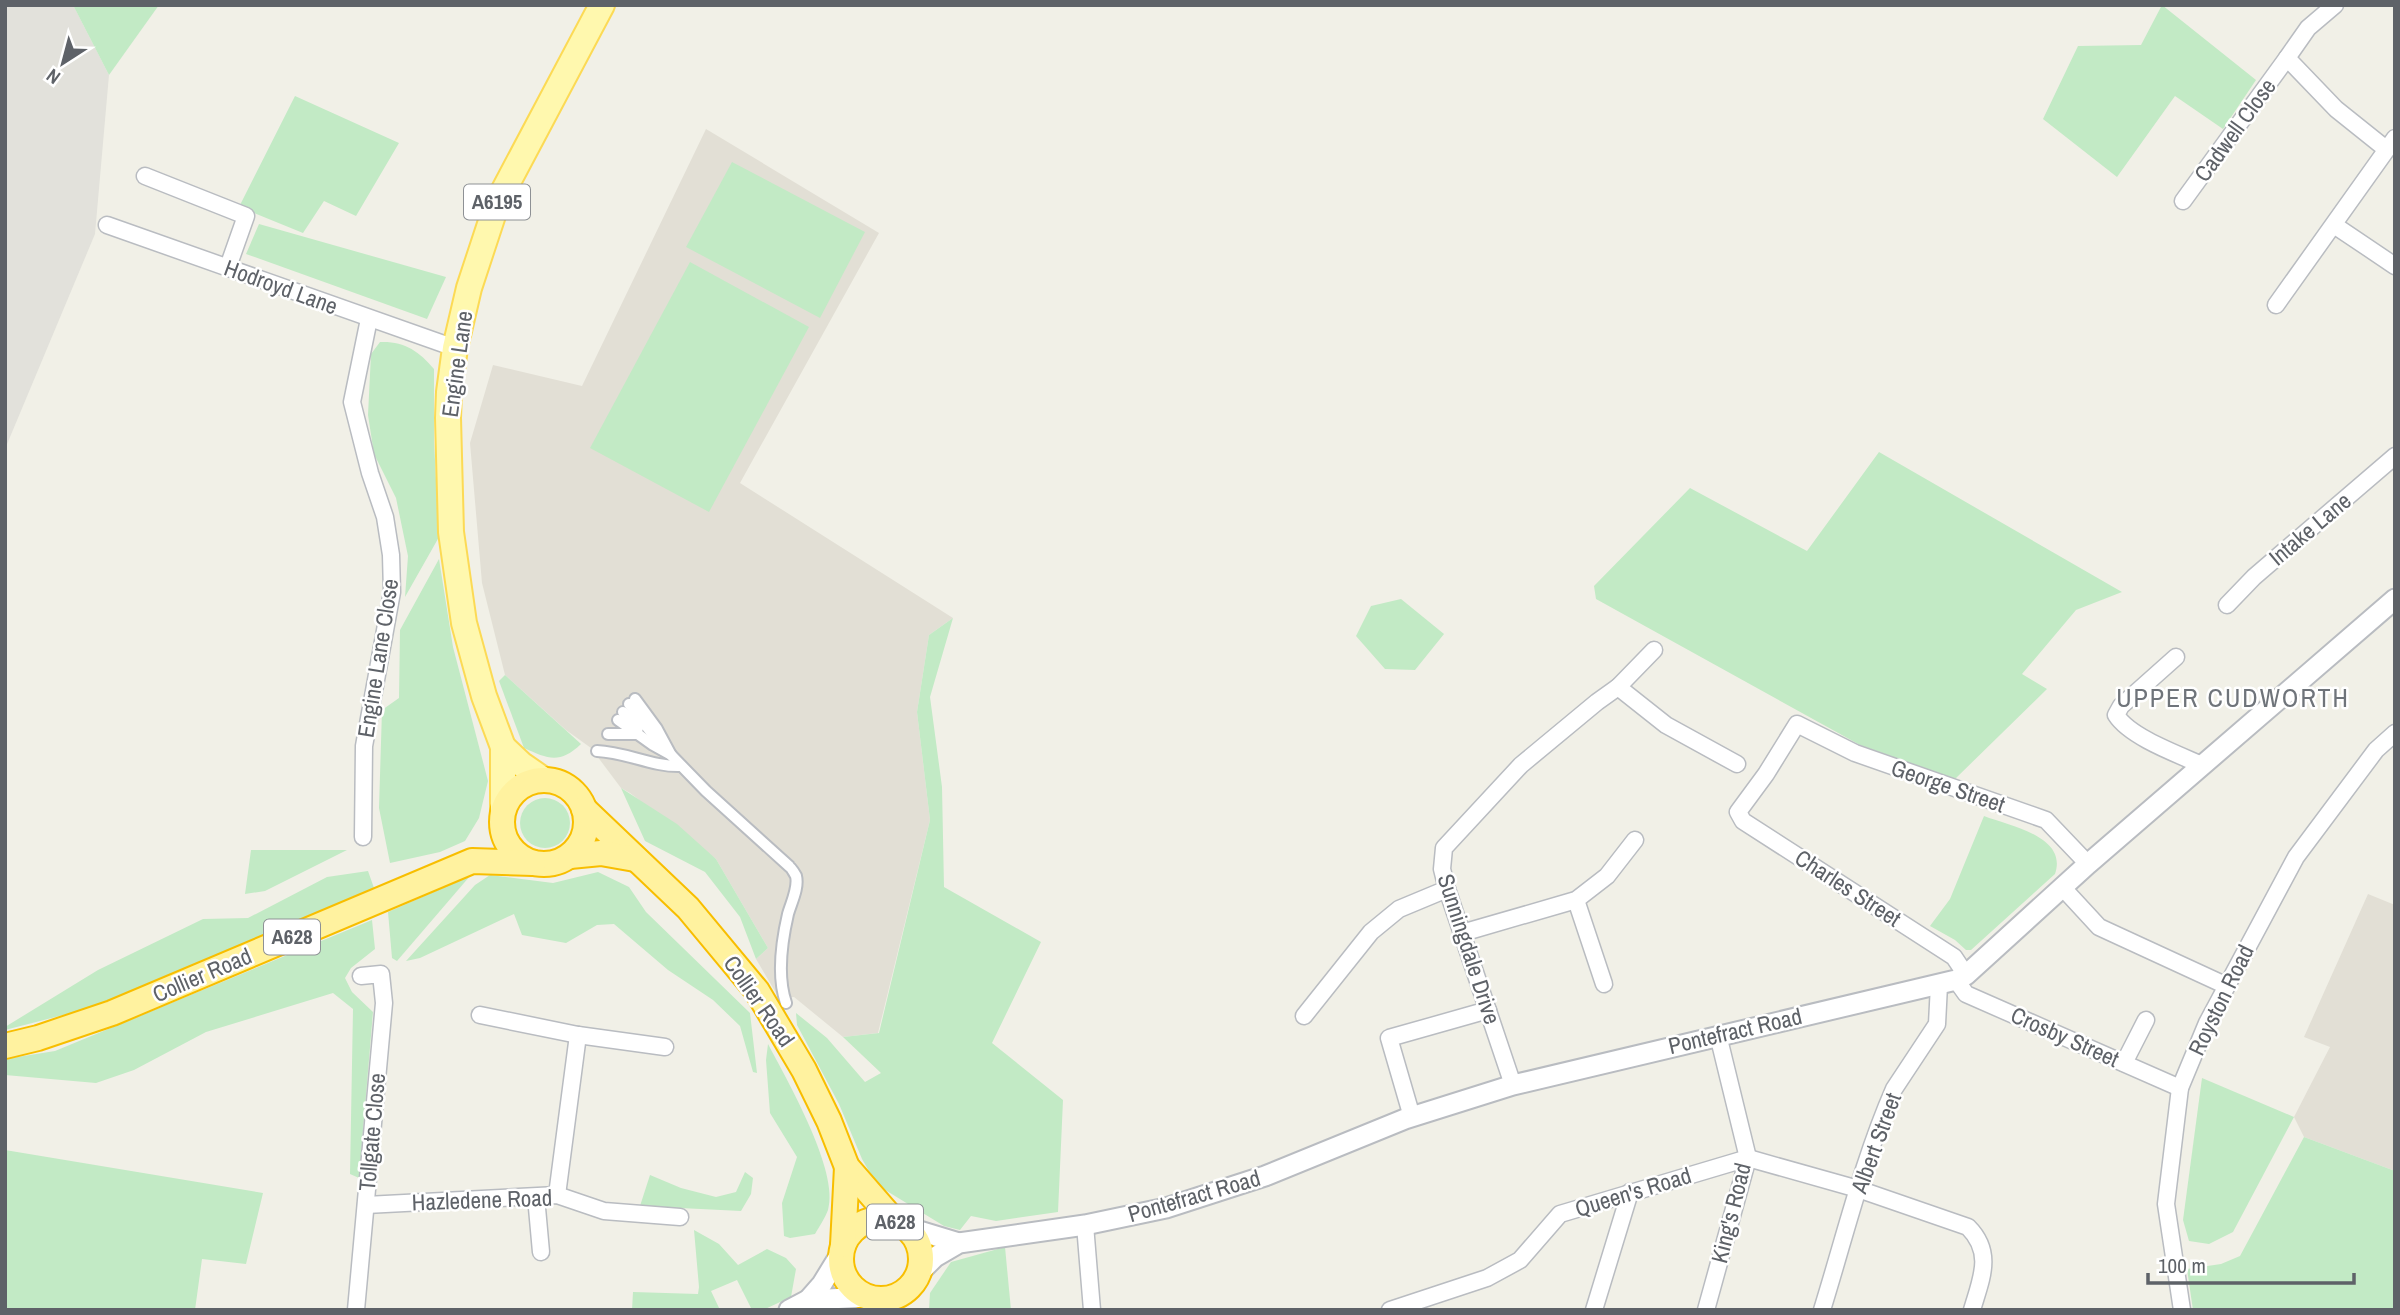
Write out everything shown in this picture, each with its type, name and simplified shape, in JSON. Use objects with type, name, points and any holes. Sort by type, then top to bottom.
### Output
[{"type":"highway","name":"A628","points":[[503,814],[514,792],[523,785],[544,780],[552,780],[568,787],[578,797],[584,809]]},
{"type":"highway","name":"Collier Road","points":[[584,809],[688,908],[757,991],[804,1070],[829,1121],[847,1167],[898,1224]]},
{"type":"highway","points":[[569,856],[579,847],[585,835],[587,822],[584,809]]},
{"type":"highway","name":"Collier Road","points":[[472,861],[497,829],[503,814]]},
{"type":"highway","points":[[503,814],[502,831],[513,851],[533,863]]},
{"type":"highway","name":"A628","points":[[533,863],[552,864],[569,856],[601,853],[635,859]]},
{"type":"highway","name":"Collier Road","points":[[5,1045],[38,1038],[113,1013],[472,861],[533,863]]},
{"type":"highway","name":"Collier Road","points":[[842,1249],[847,1167]]},
{"type":"highway","name":"A628","points":[[875,1302],[846,1280],[842,1267],[842,1249],[850,1234],[859,1226],[882,1219],[898,1224],[913,1235],[919,1246],[921,1260],[914,1310]]},
{"type":"highway","points":[[875,1302],[893,1298],[911,1286],[918,1275]]},
{"type":"main road","name":"Engine Lane","points":[[503,814],[503,747],[484,696],[464,623],[451,532],[448,418],[455,348],[469,288],[496,204],[602,5]]},
{"type":"main road","name":"Engine Lane","points":[[503,747],[544,780]]},
{"type":"street","name":"Cadwell Close","points":[[2183,201],[2308,28],[2336,5]]},
{"type":"street","points":[[2276,306],[2390,144],[2336,109],[2287,58]]},
{"type":"street","points":[[145,176],[246,216],[228,267]]},
{"type":"street","name":"Hodroyd Lane","points":[[107,225],[455,348]]},
{"type":"street","points":[[2334,225],[2395,266]]},
{"type":"street","name":"Engine Lane Close","points":[[363,837],[364,746],[392,592],[391,555],[385,517],[367,463],[352,402],[369,319]]},
{"type":"street","name":"Intake Lane","points":[[2227,605],[2255,577],[2395,456]]},
{"type":"street","name":"Pontefract Road","points":[[918,1275],[935,1256],[958,1242],[1085,1225],[1166,1208],[1265,1176],[1412,1117],[1513,1085],[1954,980],[2395,599]]},
{"type":"street","name":"Sunningdale Drive","points":[[1513,1085],[1447,889],[1442,869],[1444,848],[1521,765],[1618,687],[1654,650]]},
{"type":"street","points":[[2176,657],[2121,706],[2116,715],[2122,724],[2202,765]]},
{"type":"street","points":[[1618,687],[1666,725],[1737,764]]},
{"type":"street","points":[[626,709],[638,734],[671,755]]},
{"type":"street","points":[[626,709],[653,742],[671,755],[790,867],[796,876],[783,953],[786,1003]]},
{"type":"street","points":[[626,709],[657,729],[671,755]]},
{"type":"street","name":"George Street","points":[[1745,801],[1766,774],[1797,724],[1854,753],[2046,820],[2088,864]]},
{"type":"street","name":"Royston Road","points":[[2182,1310],[2166,1205],[2180,1087],[2207,1023],[2296,857],[2376,750],[2395,733]]},
{"type":"street","points":[[608,734],[638,734]]},
{"type":"street","points":[[597,751],[621,754],[666,766],[681,766]]},
{"type":"street","name":"Charles Street","points":[[1745,801],[1738,812],[1743,821],[1954,957],[1954,980]]},
{"type":"street","points":[[1462,933],[1576,900],[1606,876],[1635,841]]},
{"type":"street","points":[[2063,888],[2099,926],[2227,986]]},
{"type":"street","points":[[1304,1016],[1371,932],[1399,909],[1447,889]]},
{"type":"street","points":[[1576,900],[1604,984]]},
{"type":"street","name":"Tollgate Close","points":[[356,1310],[384,1003],[382,974],[361,976]]},
{"type":"street","name":"Crosby Street","points":[[1954,980],[1966,994],[2180,1087]]},
{"type":"street","name":"Albert Street","points":[[1822,1310],[1858,1189],[1889,1101],[1894,1089],[1937,1024],[1954,980]]},
{"type":"street","points":[[1412,1117],[1389,1038],[1488,1010]]},
{"type":"street","points":[[480,1016],[578,1035],[665,1047]]},
{"type":"street","points":[[2124,1063],[2146,1020]]},
{"type":"street","points":[[557,1195],[578,1035]]},
{"type":"street","name":"King's Road","points":[[1706,1310],[1748,1158],[1718,1035]]},
{"type":"street","points":[[1748,1158],[1858,1189],[1968,1227],[1979,1237],[1984,1249],[1980,1282],[1972,1310]]},
{"type":"street","name":"Queen's Road","points":[[1391,1310],[1487,1278],[1520,1260],[1560,1214],[1748,1158]]},
{"type":"street","points":[[1594,1310],[1630,1192]]},
{"type":"street","name":"Hazledene Road","points":[[366,1205],[557,1195],[604,1211],[680,1217]]},
{"type":"street","points":[[536,1197],[541,1252]]},
{"type":"street","name":"Pontefract Road","points":[[898,1224],[958,1242]]},
{"type":"street","points":[[1085,1225],[1092,1310]]},
{"type":"street","points":[[789,1310],[808,1300],[822,1284],[842,1249]]},
{"type":"street","points":[[808,1300],[875,1302]]},
{"type":"shaded area","points":[[5,5],[73,5],[109,75],[95,234],[5,449]]},
{"type":"shaded area","points":[[706,129],[879,233],[740,483],[953,618],[929,635],[917,712],[930,820],[878,1033],[843,1037],[794,997],[779,998],[756,959],[768,948],[716,859],[621,788],[591,748],[566,730],[505,675],[482,583],[470,443],[493,365],[582,386]]},
{"type":"shaded area","points":[[2368,894],[2395,905],[2395,1171],[2304,1137],[2294,1117],[2330,1047],[2304,1037]]},
{"type":"green space","points":[[73,5],[159,5],[109,75]]},
{"type":"green space","points":[[2162,5],[2256,80],[2223,129],[2175,96],[2117,177],[2043,119],[2078,46],[2141,45]]},
{"type":"green space","points":[[295,96],[399,143],[356,216],[324,201],[303,233],[239,207]]},
{"type":"green space","points":[[732,162],[865,232],[820,318],[686,247]]},
{"type":"green space","points":[[259,224],[446,277],[427,319],[246,254]]},
{"type":"green space","points":[[690,262],[809,327],[709,512],[590,448]]},
{"type":"green space","points":[[380,342],[396,343],[410,348],[434,369],[434,442],[439,537],[405,597],[408,556],[396,498],[374,454],[368,415],[371,354]]},
{"type":"green space","points":[[1879,452],[2122,592],[2076,610],[2022,674],[2047,689],[1955,779],[1860,745],[1596,599],[1594,586],[1690,488],[1807,551]]},
{"type":"green space","points":[[439,559],[453,647],[488,781],[479,818],[465,841],[440,852],[390,863],[379,808],[382,710],[399,698],[400,630]]},
{"type":"green space","points":[[1401,599],[1444,634],[1415,670],[1385,669],[1356,636],[1371,606]]},
{"type":"green space","points":[[953,618],[930,697],[942,787],[944,887],[1041,942],[992,1043],[1063,1100],[1058,1212],[996,1221],[971,1216],[960,1230],[944,1226],[877,1185],[862,1159],[839,1104],[797,1025],[796,1013],[827,1038],[865,1082],[881,1073],[843,1037],[879,1033],[930,820],[917,712],[929,635]]},
{"type":"green space","points":[[505,675],[581,744],[567,755],[554,758],[524,748],[499,681]]},
{"type":"green space","points":[[621,788],[677,824],[716,859],[768,948],[756,959],[740,917],[705,872],[645,841]]},
{"type":"green space","points":[[545,798],[563,805],[570,823],[563,841],[545,848],[527,841],[520,823],[527,805]]},
{"type":"green space","points":[[1984,816],[2034,834],[2053,850],[2057,861],[2055,874],[1971,950],[1966,950],[1955,940],[1930,926],[1950,899]]},
{"type":"green space","points":[[251,850],[347,850],[265,891],[245,894]]},
{"type":"green space","points":[[368,871],[374,888],[110,1003],[5,1030],[5,1027],[98,970],[203,919],[248,918],[327,877]]},
{"type":"green space","points":[[598,872],[629,887],[646,912],[750,1013],[757,1073],[753,1072],[740,1026],[713,1000],[668,970],[614,924],[597,925],[566,943],[522,935],[514,914],[420,958],[406,961],[475,885],[490,875],[553,883]]},
{"type":"green space","points":[[470,876],[397,961],[392,958],[388,912]]},
{"type":"green space","points":[[372,920],[375,949],[351,968],[345,978],[352,992],[373,1012],[359,1178],[350,1174],[353,1009],[333,993],[206,1032],[134,1070],[96,1083],[5,1075],[5,1059],[55,1051]]},
{"type":"green space","points":[[768,1044],[810,1126],[826,1173],[830,1193],[828,1210],[815,1234],[790,1238],[784,1236],[782,1203],[797,1157],[770,1113],[766,1060]]},
{"type":"green space","points":[[2202,1078],[2294,1117],[2233,1232],[2209,1244],[2189,1241],[2183,1220]]},
{"type":"green space","points":[[2304,1137],[2395,1171],[2395,1310],[2193,1310],[2187,1269],[2221,1264],[2240,1256]]},
{"type":"green space","points":[[5,1150],[263,1193],[246,1264],[202,1259],[195,1310],[5,1310]]},
{"type":"green space","points":[[745,1172],[753,1178],[751,1194],[741,1211],[640,1206],[650,1175],[681,1188],[716,1197],[736,1192]]},
{"type":"green space","points":[[694,1230],[719,1244],[738,1265],[767,1249],[786,1258],[796,1269],[791,1297],[763,1310],[752,1310],[737,1280],[711,1291],[720,1310],[632,1310],[633,1292],[698,1294]]},
{"type":"green space","points":[[1005,1247],[1011,1310],[929,1310],[930,1293],[951,1262]]},
{"type":"district","name":"UPPER CUDWORTH","points":[[2233,698]]}]
